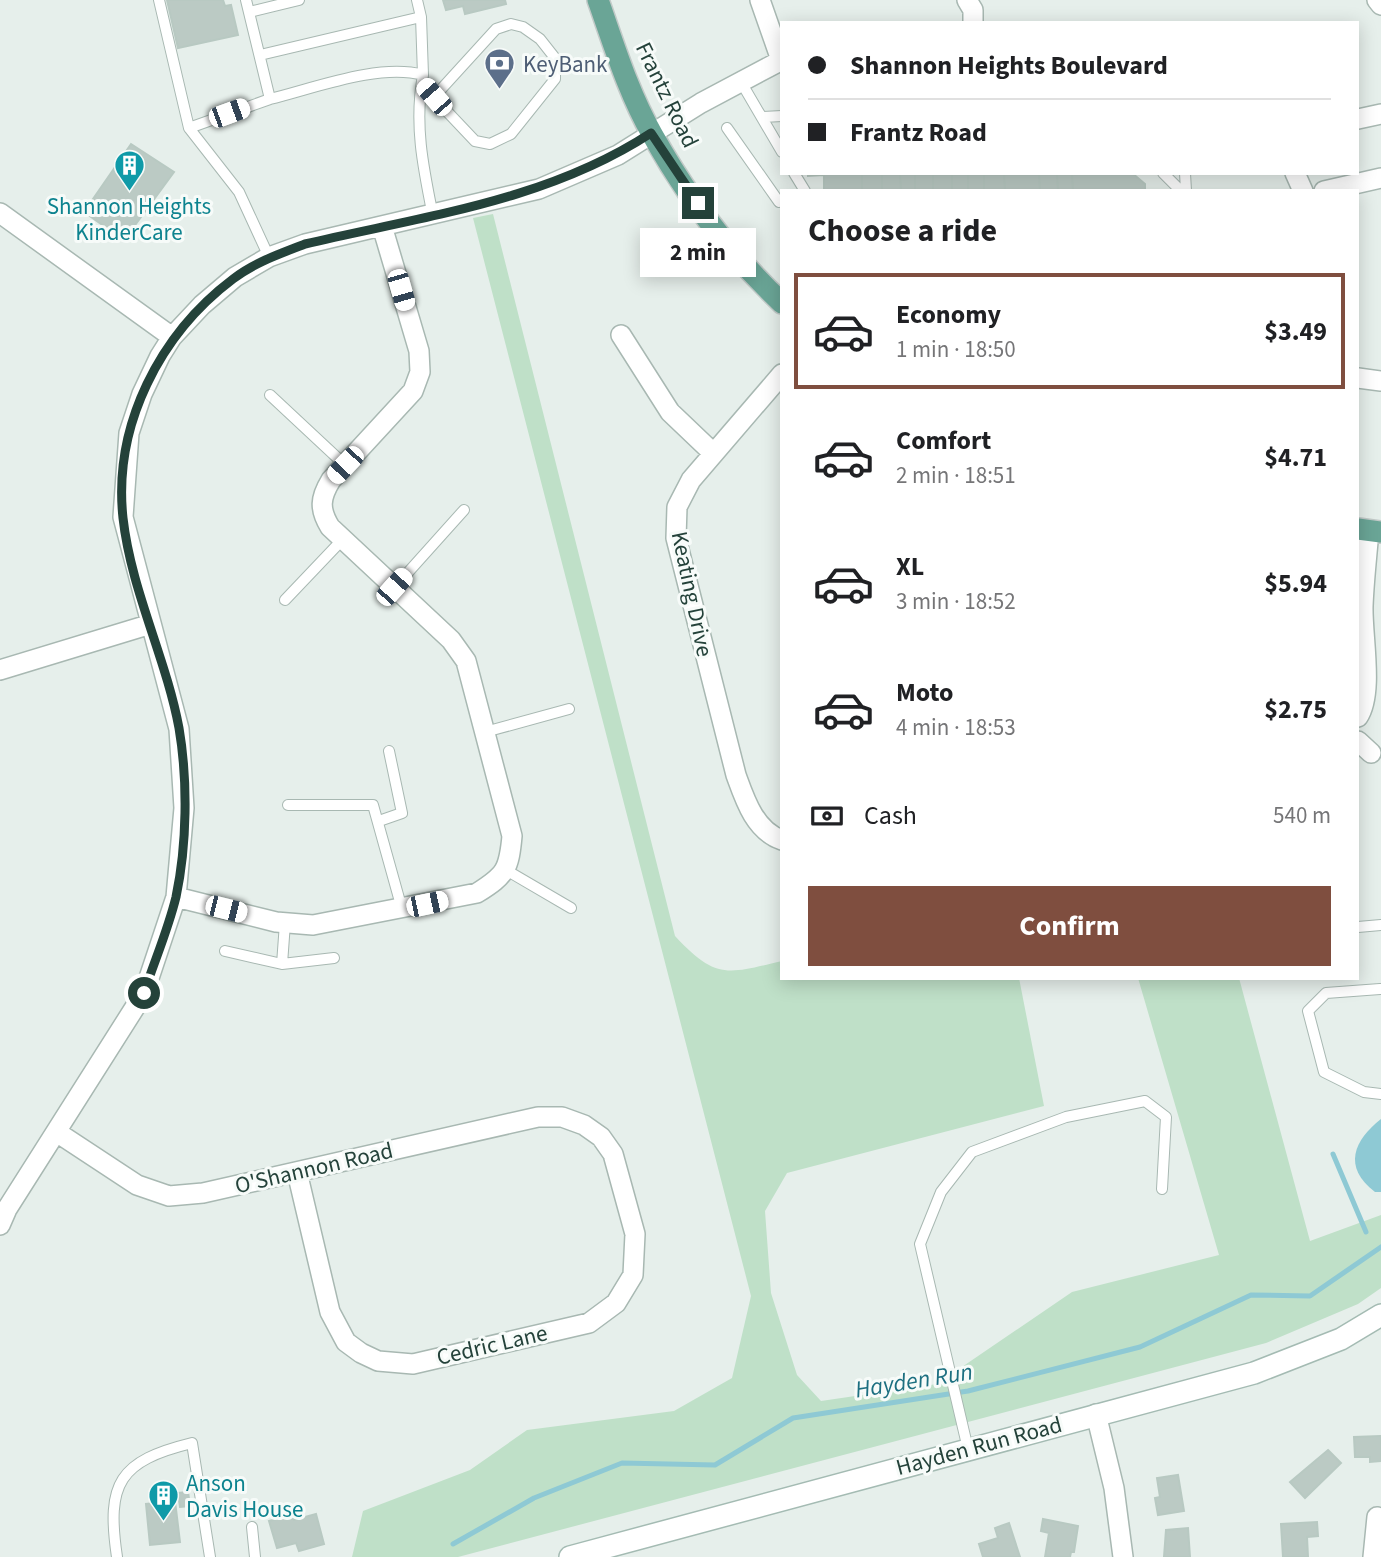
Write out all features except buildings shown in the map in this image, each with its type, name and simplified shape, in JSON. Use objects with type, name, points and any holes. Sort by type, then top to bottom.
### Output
[{"type":"main road","name":"Frantz Road","points":[[598,0],[623,70],[651,133],[730,248],[780,301]]},
{"type":"main road","name":"Hayden Run Road","points":[[570,1557],[1295,1359],[1341,1339],[1381,1315]]},
{"type":"street","points":[[760,0],[780,55]]},
{"type":"street","points":[[967,0],[973,10],[973,21]]},
{"type":"street","points":[[1377,0],[1381,5]]},
{"type":"street","points":[[0,1225],[7,1209],[58,1133],[144,993],[176,897],[184,808],[179,729],[123,517],[124,473],[129,433],[142,394],[173,337],[202,305],[234,278],[269,257],[305,244],[539,189],[618,155],[651,133],[780,61]]},
{"type":"street","points":[[1359,119],[1381,114]]},
{"type":"street","points":[[1333,189],[1381,178]]},
{"type":"street","points":[[0,213],[173,337]]},
{"type":"street","points":[[176,897],[285,923],[313,925],[477,893],[497,881],[506,870],[512,836],[466,661],[451,640],[330,527],[321,512],[322,495],[345,465],[413,391],[420,372],[419,351],[382,226]]},
{"type":"street","points":[[621,335],[670,412],[713,453]]},
{"type":"street","name":"Keating Drive","points":[[777,839],[748,809],[736,775],[676,538],[677,507],[691,480],[780,376]]},
{"type":"street","points":[[1359,378],[1381,381]]},
{"type":"street","points":[[1359,716],[1363,710],[1366,685],[1363,605],[1369,530]]},
{"type":"street","points":[[0,670],[151,624]]},
{"type":"street","name":"O'Shannon Road","points":[[58,1133],[136,1185],[169,1196],[203,1193],[538,1117],[562,1117],[584,1125]]},
{"type":"street","name":"Cedric Lane","points":[[297,1172],[330,1312],[337,1329],[346,1342],[378,1361],[413,1364],[589,1323],[604,1314],[621,1296],[633,1275],[635,1234],[612,1154],[601,1137],[584,1125]]},
{"type":"street","points":[[1096,1414],[1114,1488],[1123,1557]]},
{"type":"street","points":[[1373,1557],[1377,1517]]},
{"type":"lane","points":[[159,0],[189,128],[239,192],[269,257]]},
{"type":"lane","points":[[246,0],[270,99]]},
{"type":"lane","points":[[249,12],[299,0]]},
{"type":"lane","points":[[417,0],[421,17],[422,79],[418,106],[419,148],[433,216]]},
{"type":"lane","points":[[260,55],[421,17]]},
{"type":"lane","points":[[189,128],[270,99],[403,69],[422,79],[434,97],[475,141],[490,144],[511,134],[555,79],[555,58],[540,38],[523,26],[511,24],[496,29],[434,97]]},
{"type":"lane","points":[[741,82],[780,148]]},
{"type":"lane","points":[[763,117],[780,116]]},
{"type":"lane","points":[[727,128],[780,201]]},
{"type":"lane","points":[[1165,175],[1182,189]]},
{"type":"lane","points":[[270,395],[345,465]]},
{"type":"lane","points":[[394,587],[464,510]]},
{"type":"lane","points":[[285,600],[342,539]]},
{"type":"lane","points":[[485,732],[569,709]]},
{"type":"lane","points":[[379,821],[402,813],[389,751]]},
{"type":"lane","points":[[288,805],[373,805],[402,909]]},
{"type":"lane","points":[[506,870],[571,908]]},
{"type":"lane","points":[[282,964],[285,923]]},
{"type":"lane","points":[[1359,927],[1381,925]]},
{"type":"lane","points":[[225,951],[282,964],[334,958]]},
{"type":"lane","points":[[1380,989],[1326,993],[1308,1012],[1324,1072],[1364,1092],[1381,1094]]},
{"type":"lane","points":[[968,1449],[920,1244],[941,1192],[972,1152],[1066,1117],[1145,1101],[1166,1116],[1162,1189]]},
{"type":"lane","points":[[117,1557],[112,1522],[117,1486],[135,1466],[163,1450],[192,1443],[210,1557]]},
{"type":"lane","points":[[252,1527],[255,1557]]},
{"type":"green space","points":[[493,214],[675,936],[701,960],[723,970],[748,969],[780,961],[780,980],[1019,980],[1044,1106],[787,1173],[765,1211],[771,1293],[797,1375],[821,1401],[937,1384],[1072,1292],[1219,1255],[1139,980],[1240,980],[1310,1241],[1381,1215],[1381,1288],[1358,1304],[1266,1343],[458,1557],[352,1557],[363,1511],[470,1470],[527,1430],[674,1411],[732,1378],[751,1296],[473,218]]},
{"type":"water","points":[[1381,1119],[1381,1192],[1375,1192],[1358,1173],[1355,1154],[1364,1136]]},
{"type":"waterway","points":[[1333,1154],[1366,1232]]},
{"type":"waterway","name":"Hayden Run","points":[[453,1544],[534,1498],[622,1463],[715,1465],[793,1418],[968,1391],[1140,1347],[1251,1295],[1310,1296],[1381,1247]]},
{"type":"place","name":"KeyBank","points":[[500,91]]},
{"type":"place","name":"Shannon Heights KinderCare","points":[[129,192]]},
{"type":"place","name":"Anson Davis House","points":[[163,1523]]},
{"type":"route","points":[[144,993],[176,897],[184,808],[179,729],[129,547],[123,517],[124,473],[129,433],[142,394],[160,356],[173,337],[202,305],[234,278],[269,257],[305,244],[502,200],[539,189],[618,155],[651,133],[698,203]]}]
